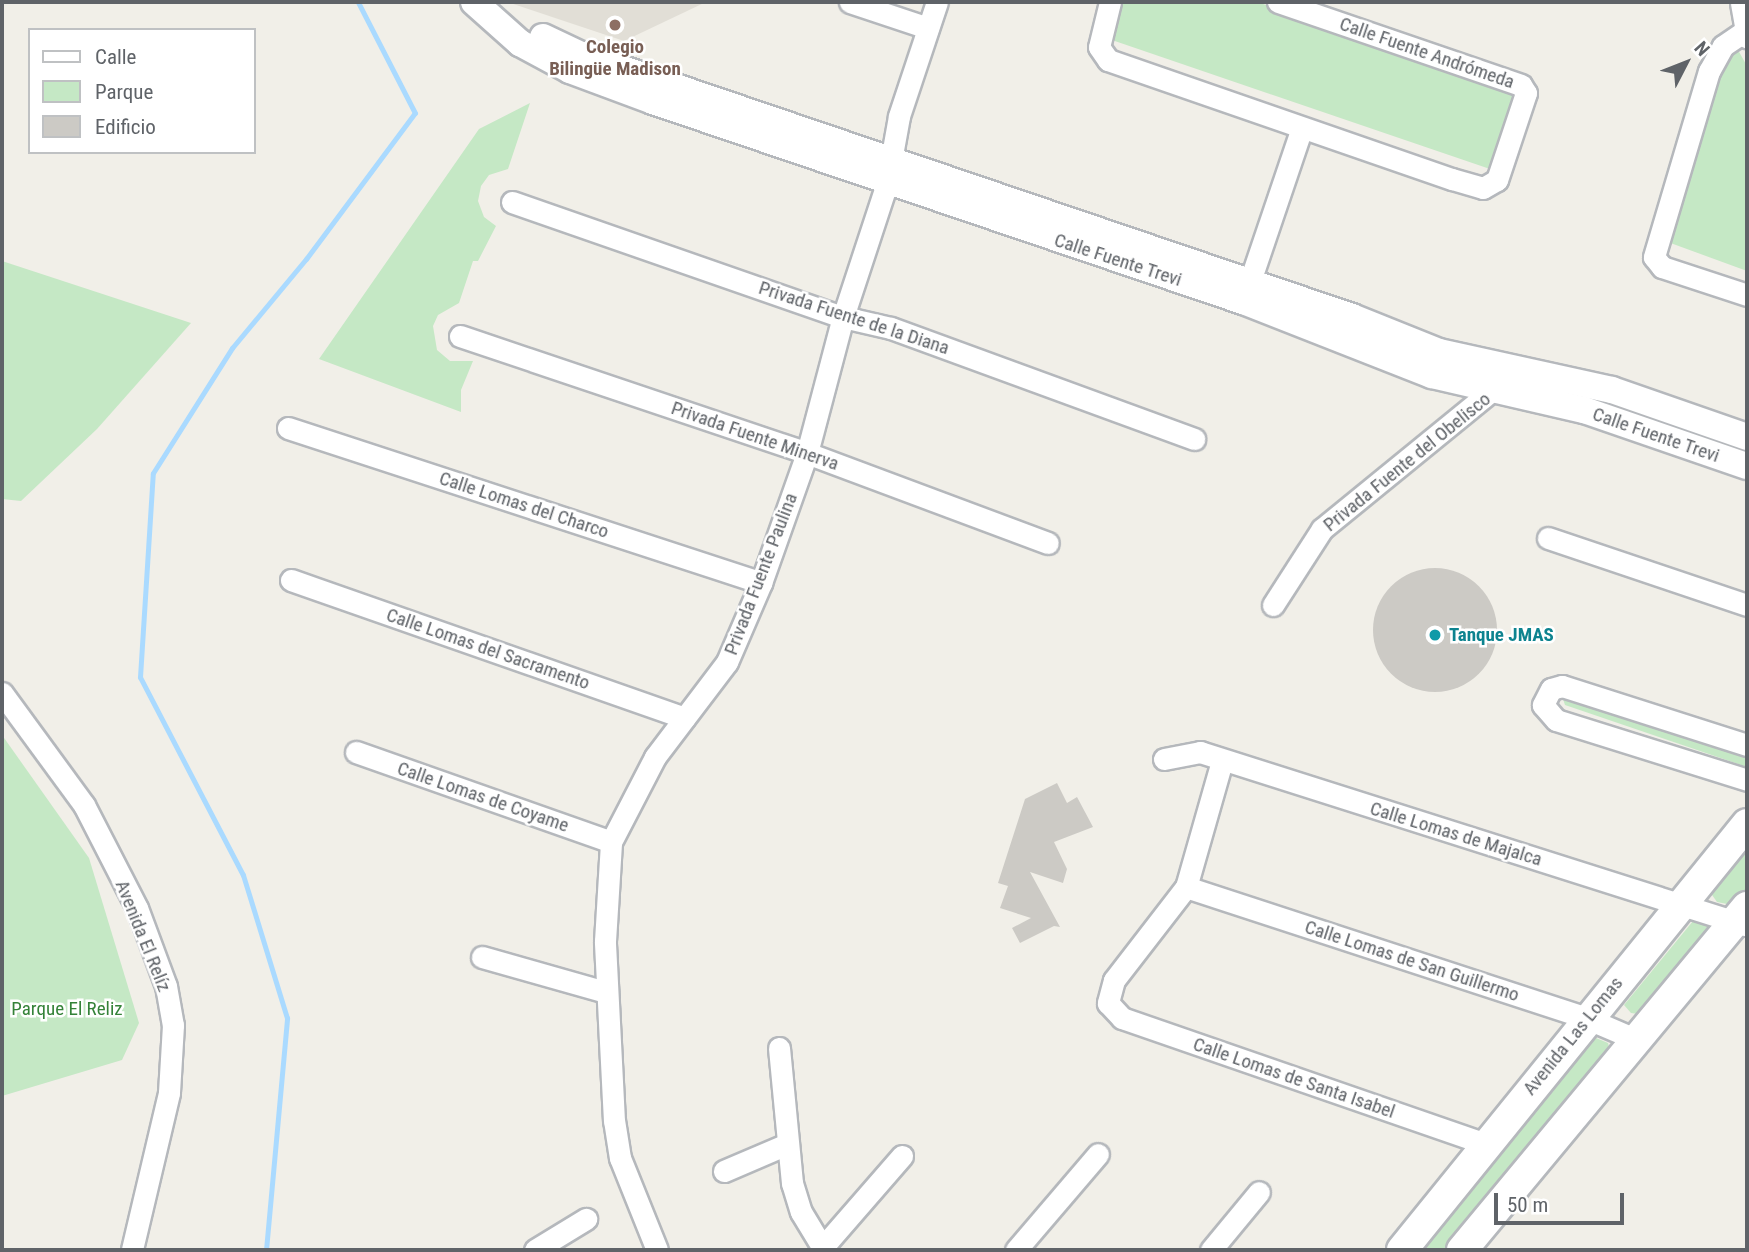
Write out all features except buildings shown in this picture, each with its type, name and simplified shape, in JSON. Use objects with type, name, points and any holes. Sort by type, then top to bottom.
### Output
[{"type":"main road","name":"Avenida Las Lomas","points":[[1402,1250],[1586,1018],[1747,824]]},
{"type":"main road","points":[[1462,1250],[1635,1039],[1743,918]]},
{"type":"street","name":"Calle Fuente Trevi","points":[[474,2],[501,25],[527,29],[581,55],[890,171],[1247,292],[1439,352],[1515,371],[1612,390],[1747,436]]},
{"type":"street","points":[[850,2],[928,28]]},
{"type":"street","name":"Privada Fuente Paulina","points":[[657,1250],[620,1158],[606,992],[611,842],[638,786],[727,662],[761,583],[807,453],[843,317],[890,171],[899,116],[936,2]]},
{"type":"street","name":"Calle Fuente Andrómeda","points":[[1110,2],[1099,47],[1102,56],[1301,128],[1487,188],[1500,172],[1526,93],[1518,83],[1278,2]]},
{"type":"street","points":[[1741,3],[1746,34],[1726,43],[1709,71],[1654,257],[1662,267],[1747,295]]},
{"type":"street","points":[[1247,292],[1301,128]]},
{"type":"street","name":"Privada Fuente de la Diana","points":[[512,202],[843,317],[891,328],[1194,439]]},
{"type":"street","name":"Calle Fuente Trevi","points":[[1247,292],[1432,375],[1584,410],[1747,467]]},
{"type":"street","name":"Privada Fuente Minerva","points":[[460,336],[807,453],[1048,543]]},
{"type":"street","name":"Privada Fuente del Obelisco","points":[[1273,605],[1310,543],[1328,522],[1496,390],[1515,371]]},
{"type":"street","name":"Calle Lomas del Charco","points":[[288,428],[761,583]]},
{"type":"street","points":[[1548,538],[1747,606]]},
{"type":"street","name":"Calle Lomas del Sacramento","points":[[290,580],[685,718]]},
{"type":"street","points":[[1747,745],[1562,686],[1551,689],[1543,705],[1556,720],[1747,780]]},
{"type":"street","name":"Avenida El Relíz","points":[[2,694],[84,805],[136,908],[166,986],[173,1025],[169,1093],[132,1250]]},
{"type":"street","name":"Calle Lomas de Coyame","points":[[356,752],[611,842]]},
{"type":"street","name":"Calle Lomas de Majalca","points":[[1164,759],[1200,752],[1681,904],[1743,918]]},
{"type":"street","points":[[1186,887],[1222,761]]},
{"type":"street","name":"Calle Lomas de Santa Isabel","points":[[1186,887],[1114,980],[1108,1003],[1122,1018],[1486,1144]]},
{"type":"street","name":"Calle Lomas de San Guillermo","points":[[1186,887],[1586,1018],[1635,1039]]},
{"type":"street","points":[[482,957],[606,992]]},
{"type":"street","points":[[779,1048],[787,1144],[801,1212],[823,1249],[902,1156]]},
{"type":"street","points":[[724,1171],[787,1144]]},
{"type":"street","points":[[1016,1250],[1098,1154]]},
{"type":"street","points":[[1211,1250],[1259,1192]]},
{"type":"street","points":[[535,1250],[586,1219]]},
{"type":"shaded area","name":"Colegio Bilingüe Madison","points":[[507,2],[706,2],[624,41]]},
{"type":"green space","points":[[1116,2],[1257,2],[1491,80],[1515,92],[1515,101],[1490,169],[1106,38]]},
{"type":"green space","points":[[1738,50],[1747,66],[1747,271],[1665,241],[1662,226],[1726,55]]},
{"type":"green space","points":[[530,103],[508,169],[489,175],[481,186],[478,201],[484,217],[496,226],[478,261],[473,261],[459,303],[438,315],[433,326],[437,350],[450,361],[473,361],[461,390],[461,412],[319,359],[479,129]]},
{"type":"green space","points":[[2,261],[191,323],[97,429],[21,501],[2,499]]},
{"type":"green space","points":[[1562,696],[1747,753],[1747,767],[1565,705]]},
{"type":"green space","name":"Parque El Reliz","points":[[2,735],[89,858],[139,1023],[122,1060],[2,1096]]},
{"type":"green space","points":[[1747,848],[1747,891],[1732,905],[1717,902],[1710,892]]},
{"type":"green space","points":[[1700,920],[1712,930],[1645,1015],[1631,1013],[1624,1005],[1693,921]]},
{"type":"green space","points":[[1596,1038],[1608,1043],[1610,1051],[1452,1250],[1418,1250],[1587,1041]]},
{"type":"waterway","points":[[266,1250],[287,1018],[243,875],[140,677],[153,473],[232,348],[306,259],[415,113],[358,2]]},
{"type":"place","name":"Colegio Bilingüe Madison","points":[[615,25]]},
{"type":"place","name":"Tanque JMAS","points":[[1435,635]]}]
